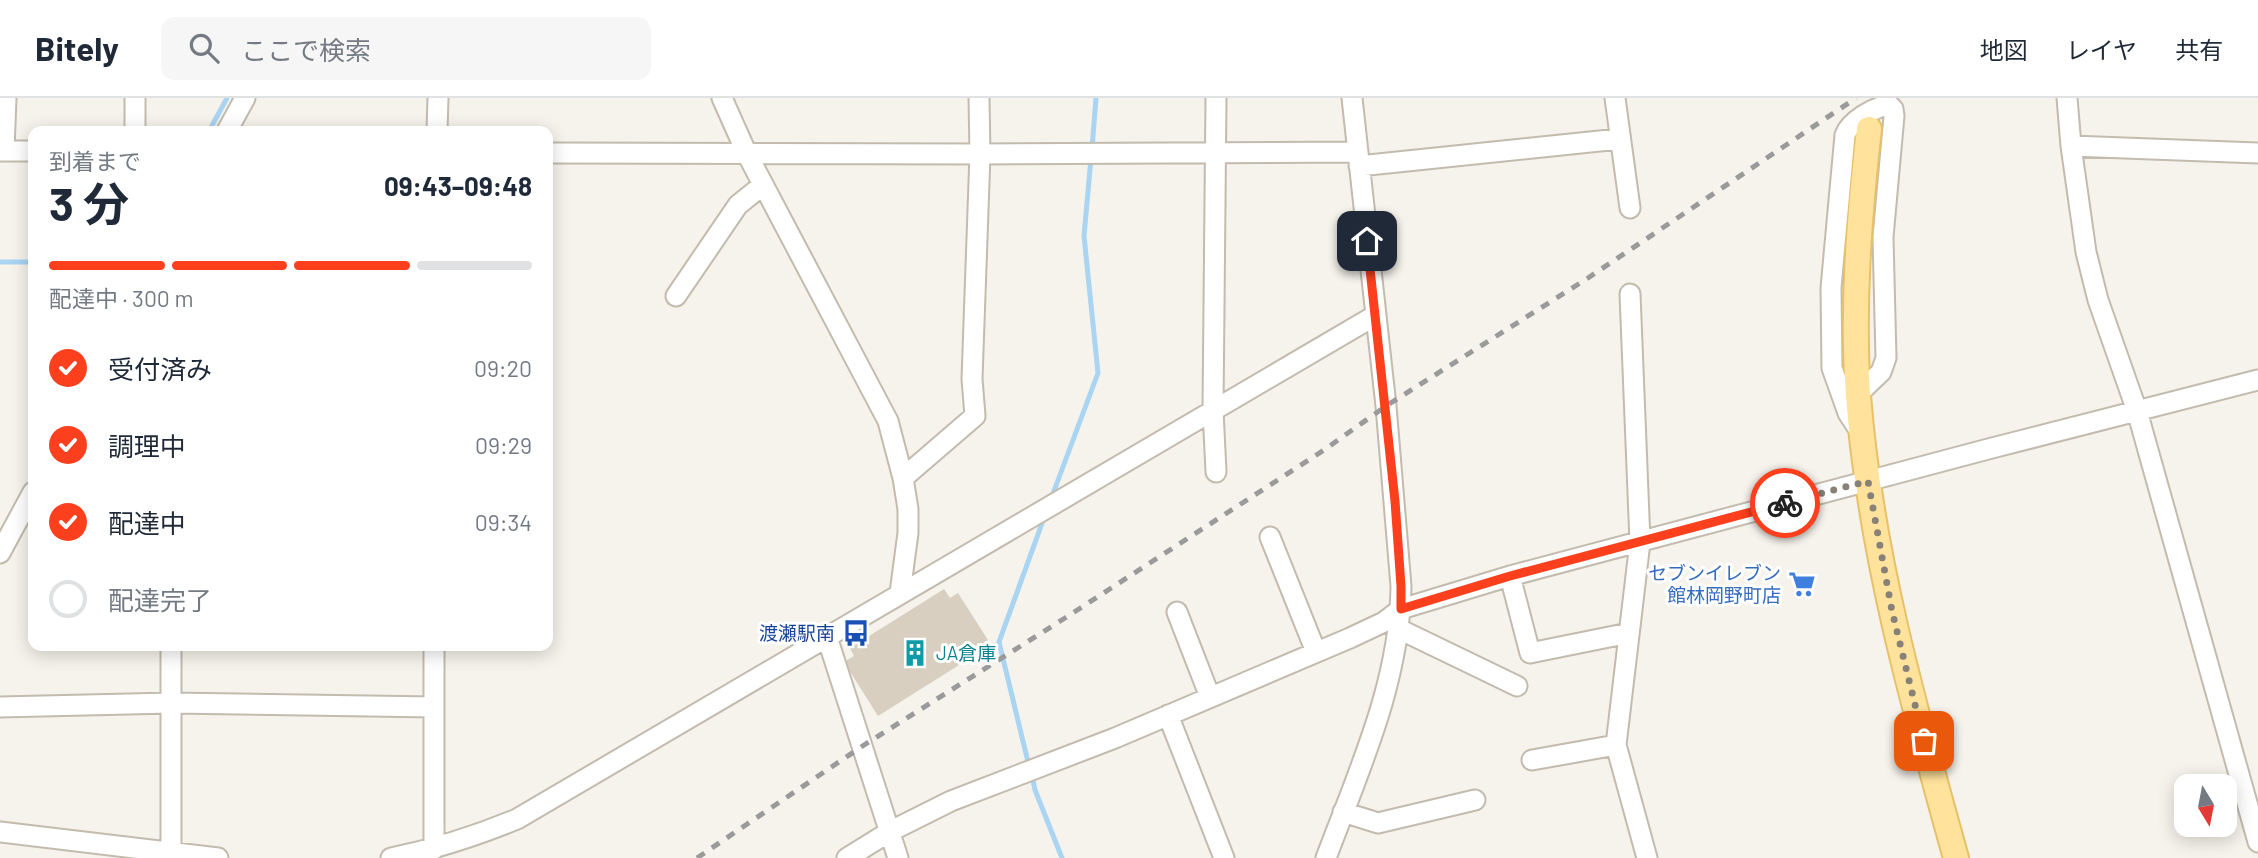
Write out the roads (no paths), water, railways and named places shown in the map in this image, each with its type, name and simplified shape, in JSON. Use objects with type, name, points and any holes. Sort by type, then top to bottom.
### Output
[{"type":"main road","points":[[1869,130],[1862,198],[1856,319],[1862,434],[1892,611],[1910,690],[1956,858]]},
{"type":"street","points":[[6,98],[2,151],[28,151]]},
{"type":"street","points":[[135,98],[135,126]]},
{"type":"street","points":[[230,126],[245,98]]},
{"type":"street","points":[[437,126],[438,98]]},
{"type":"street","points":[[722,98],[747,154],[888,421],[908,509],[908,533],[900,593]]},
{"type":"street","points":[[903,478],[975,416],[972,379],[980,154],[979,98]]},
{"type":"street","points":[[1216,98],[1213,411],[1216,472]]},
{"type":"street","points":[[1326,858],[1379,717],[1394,663],[1400,619],[1401,586],[1395,501],[1352,98]]},
{"type":"street","points":[[1615,98],[1630,208]]},
{"type":"street","points":[[2067,98],[2086,252],[2098,300],[2137,411],[2258,842]]},
{"type":"street","points":[[1858,394],[1881,372],[1886,358],[1883,237],[1894,116],[1889,104],[1881,106],[1848,127],[1845,135],[1831,288],[1832,368],[1848,413],[1862,434]]},
{"type":"street","points":[[553,153],[1216,153],[1358,159],[1619,139]]},
{"type":"street","points":[[2071,146],[2258,153]]},
{"type":"street","points":[[676,296],[737,205],[763,185]]},
{"type":"street","points":[[1630,294],[1640,542],[1616,745],[1647,858]]},
{"type":"street","points":[[391,858],[473,837],[517,819],[1376,316]]},
{"type":"street","points":[[847,858],[889,832],[951,801],[1115,738],[1384,622],[1400,619],[1510,576],[2258,380]]},
{"type":"street","points":[[0,553],[28,501]]},
{"type":"street","points":[[1270,537],[1315,652]]},
{"type":"street","points":[[1510,576],[1530,653],[1629,633]]},
{"type":"street","points":[[1177,612],[1210,697]]},
{"type":"street","points":[[1400,619],[1517,686]]},
{"type":"street","points":[[827,637],[898,858]]},
{"type":"street","points":[[171,651],[172,851]]},
{"type":"street","points":[[434,651],[434,849]]},
{"type":"street","points":[[0,708],[171,703],[434,707]]},
{"type":"street","points":[[1168,715],[1224,858]]},
{"type":"street","points":[[1532,760],[1616,745]]},
{"type":"street","points":[[1343,811],[1378,824],[1475,800]]},
{"type":"street","points":[[0,832],[218,858]]},
{"type":"waterway","points":[[212,126],[227,98]]},
{"type":"waterway","points":[[1092,148],[1096,98]]},
{"type":"waterway","points":[[1051,499],[1098,373],[1084,236],[1091,158]]},
{"type":"waterway","points":[[0,262],[28,262]]},
{"type":"waterway","points":[[1029,766],[999,642],[1045,515]]},
{"type":"waterway","points":[[1032,776],[1062,858]]},
{"type":"railway","points":[[697,858],[861,747],[1065,618],[1324,450],[1386,406],[1588,278],[1856,98]]},
{"type":"place","name":"セブンイレブン 館林岡野町店","points":[[1802,584]]},
{"type":"place","name":"渡瀬駅南","points":[[856,633]]},
{"type":"place","name":"JA倉庫","points":[[915,653]]}]
